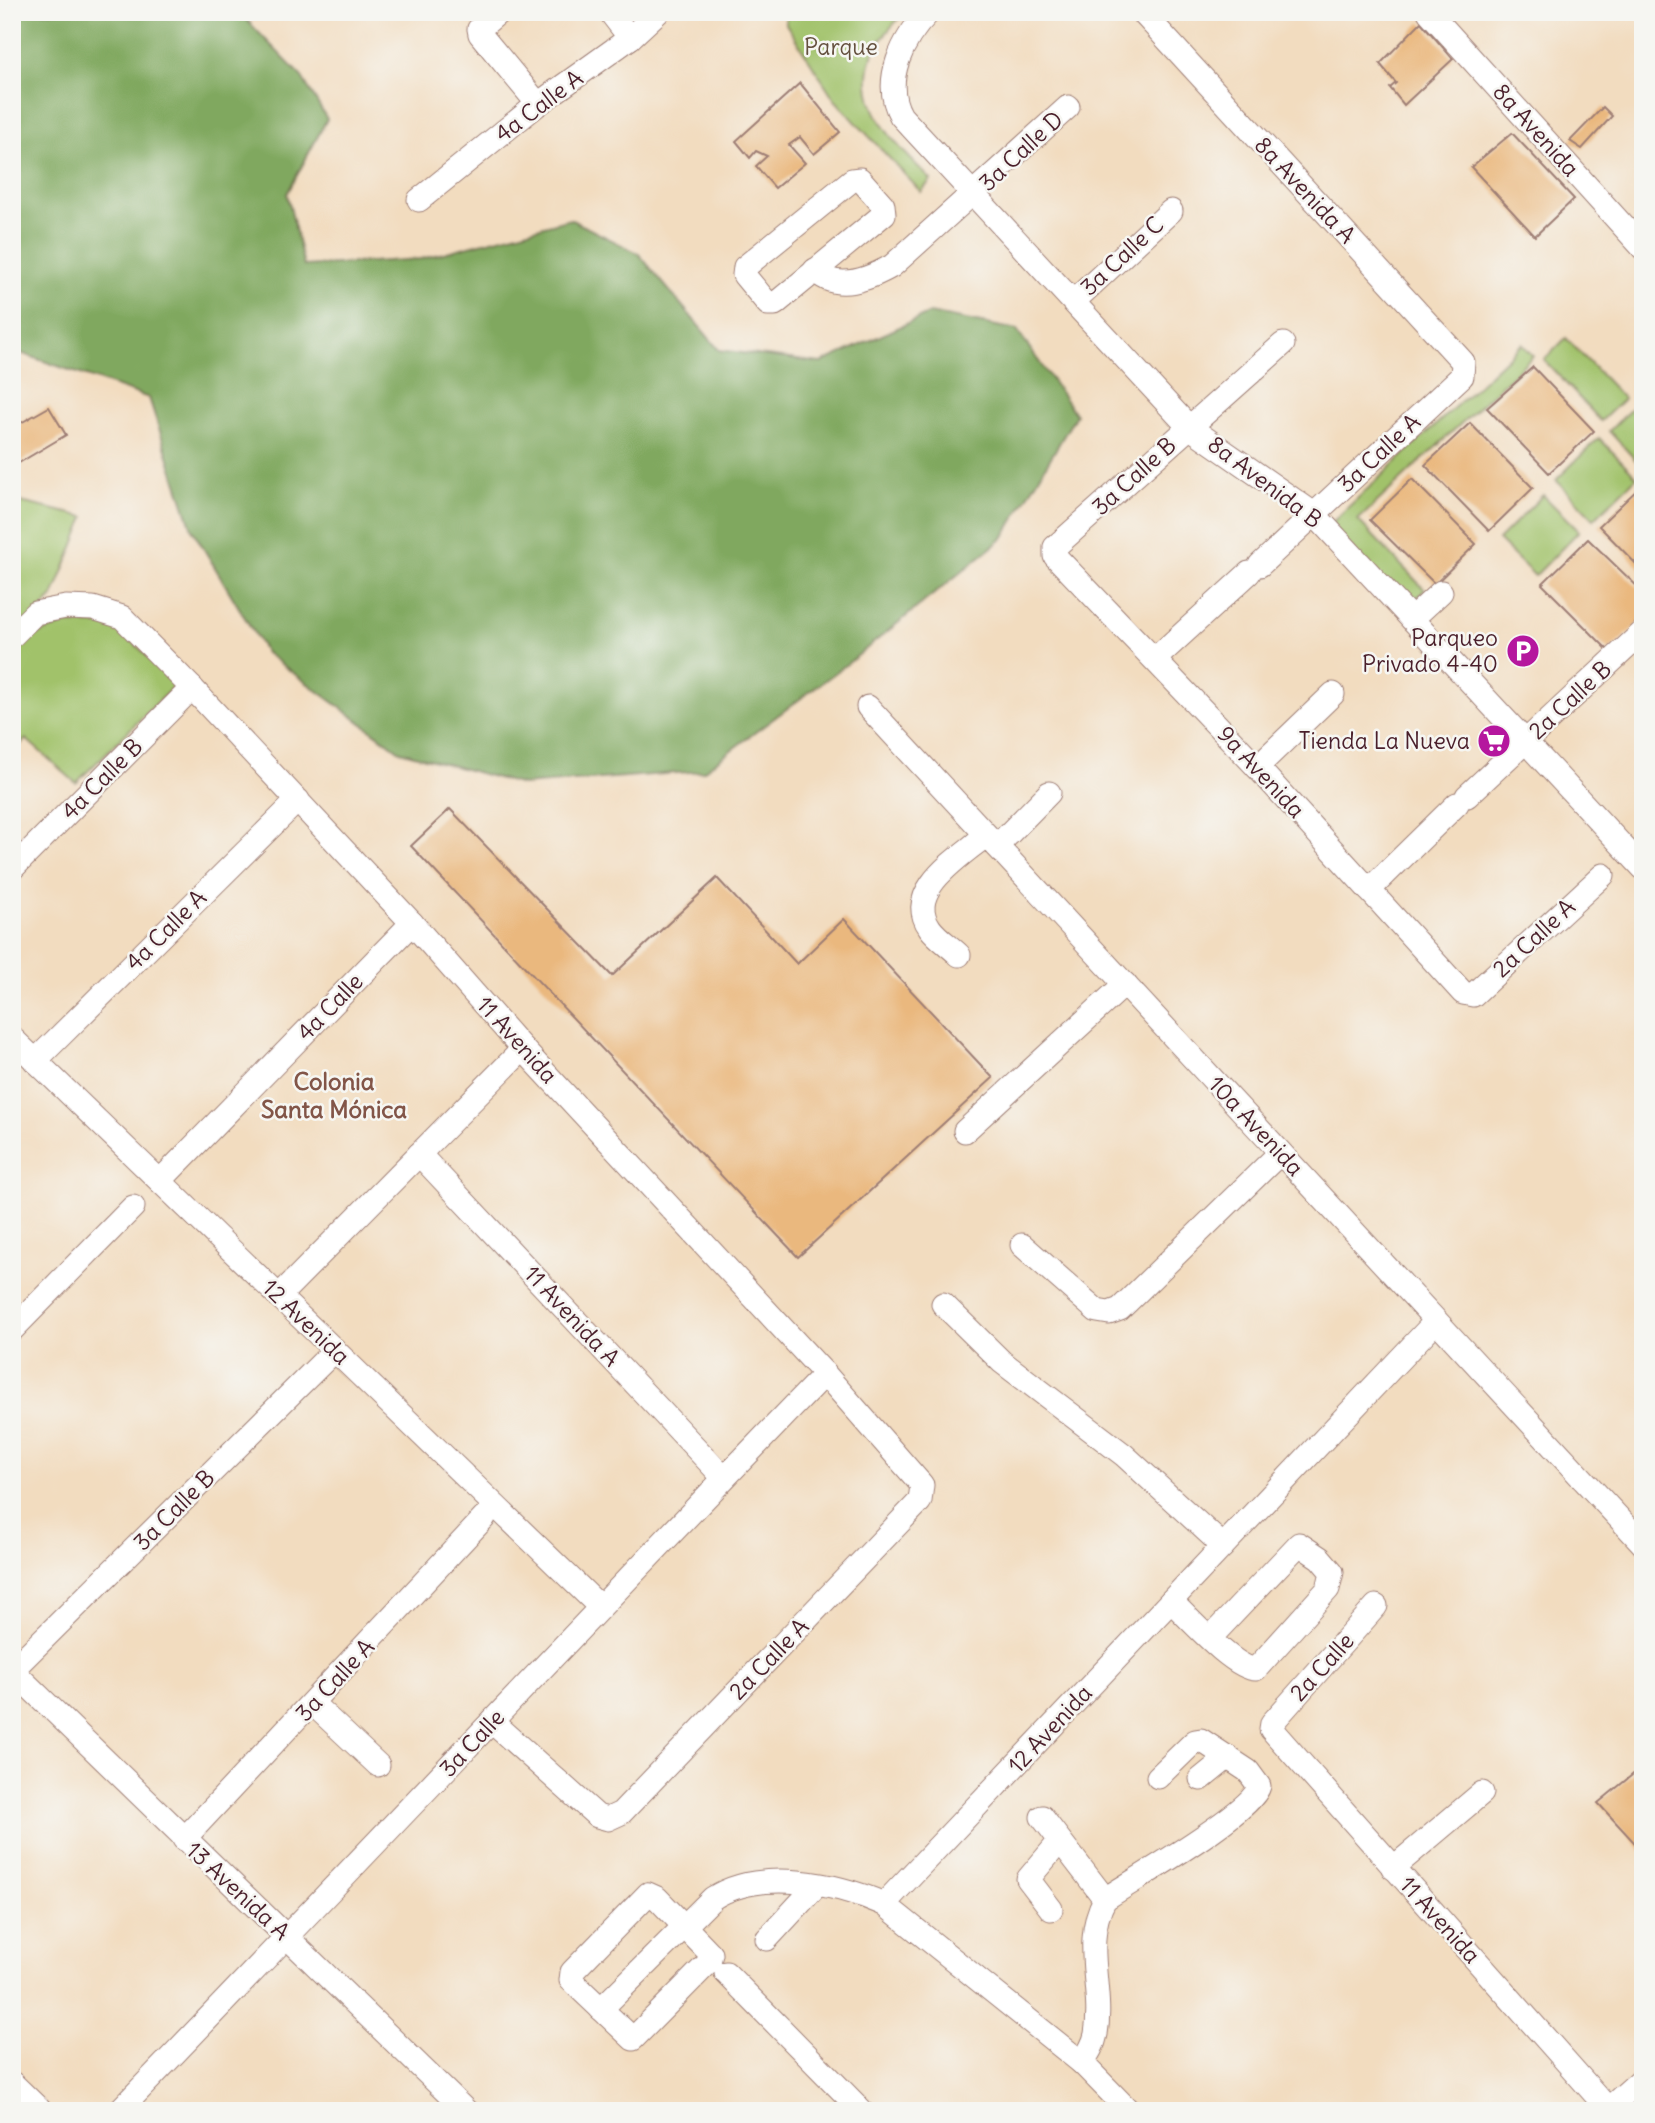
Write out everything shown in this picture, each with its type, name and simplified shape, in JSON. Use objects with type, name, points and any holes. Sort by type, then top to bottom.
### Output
[{"type":"street","points":[[499,12],[479,29],[480,34],[538,104]]},
{"type":"street","points":[[610,12],[631,38]]},
{"type":"street","name":"4a Calle A","points":[[419,200],[538,104],[631,38],[658,12]]},
{"type":"street","name":"8a Avenida B","points":[[929,12],[902,51],[894,73],[893,94],[901,116],[1189,426],[1314,514],[1643,868]]},
{"type":"street","name":"8a Avenida A","points":[[1142,12],[1463,362],[1465,369]]},
{"type":"street","name":"8a Avenida","points":[[1429,12],[1643,248]]},
{"type":"street","name":"3a Calle D","points":[[815,270],[825,280],[839,283],[878,274],[891,266],[1068,107]]},
{"type":"street","points":[[862,179],[884,206],[884,214],[815,270],[771,305],[743,272],[852,180],[862,179]]},
{"type":"street","name":"3a Calle C","points":[[1074,301],[1171,211]]},
{"type":"street","name":"3a Calle B","points":[[1055,556],[1055,547],[1283,344]]},
{"type":"street","name":"3a Calle A","points":[[1155,659],[1462,376],[1465,369]]},
{"type":"street","name":"9a Avenida","points":[[1055,556],[1257,767],[1463,993]]},
{"type":"street","points":[[1412,619],[1441,592]]},
{"type":"street","name":"11 Avenida","points":[[12,636],[34,613],[66,607],[93,608],[122,617],[412,923],[523,1049],[825,1374],[920,1480],[923,1491]]},
{"type":"street","name":"2a Calle B","points":[[1369,890],[1643,632]]},
{"type":"street","name":"4a Calle B","points":[[12,869],[192,688]]},
{"type":"street","points":[[1257,767],[1333,694]]},
{"type":"street","name":"10a Avenida","points":[[868,707],[1643,1544]]},
{"type":"street","points":[[959,954],[930,929],[922,912],[923,897],[949,867],[992,841],[1049,793]]},
{"type":"street","name":"4a Calle A","points":[[35,1060],[298,800]]},
{"type":"street","name":"2a Calle A","points":[[1463,993],[1473,995],[1603,874]]},
{"type":"street","name":"4a Calle","points":[[160,1181],[412,923]]},
{"type":"street","points":[[965,1131],[1125,984]]},
{"type":"street","name":"12 Avenida","points":[[12,1038],[599,1605]]},
{"type":"street","points":[[279,1296],[523,1049]]},
{"type":"street","points":[[1022,1245],[1097,1311],[1120,1309],[1280,1153]]},
{"type":"street","name":"11 Avenida A","points":[[419,1154],[724,1478]]},
{"type":"street","points":[[12,1330],[133,1207]]},
{"type":"street","points":[[943,1304],[1002,1362],[1124,1455],[1223,1546]]},
{"type":"street","name":"12 Avenida","points":[[884,1904],[1436,1321]]},
{"type":"street","name":"3a Calle B","points":[[12,1670],[335,1350]]},
{"type":"street","name":"3a Calle","points":[[119,2111],[492,1723],[599,1605],[825,1374]]},
{"type":"street","name":"2a Calle A","points":[[492,1723],[597,1816],[608,1819],[621,1813],[920,1501],[923,1491]]},
{"type":"street","name":"3a Calle A","points":[[184,1839],[484,1518]]},
{"type":"street","points":[[1171,1601],[1210,1638],[1246,1669],[1256,1669],[1328,1589],[1332,1572],[1320,1558],[1299,1544],[1210,1638]]},
{"type":"street","name":"2a Calle","points":[[1271,1729],[1272,1723],[1376,1606]]},
{"type":"street","name":"13 Avenida A","points":[[12,1670],[466,2111]]},
{"type":"street","points":[[313,1704],[379,1765]]},
{"type":"street","name":"11 Avenida","points":[[1271,1729],[1609,2110]]},
{"type":"street","points":[[1082,2063],[1096,2033],[1093,1945],[1096,1916],[1105,1899],[1203,1837],[1253,1799],[1259,1786],[1228,1756],[1209,1743],[1195,1741],[1158,1777]]},
{"type":"street","points":[[1201,1779],[1228,1756]]},
{"type":"street","points":[[1393,1868],[1482,1793]]},
{"type":"street","points":[[1042,1817],[1105,1899]]},
{"type":"street","points":[[1051,1909],[1028,1879],[1060,1841]]},
{"type":"street","points":[[601,2009],[713,1898],[730,1887],[768,1882],[852,1892],[884,1904],[1082,2063],[1129,2111]]},
{"type":"street","points":[[767,1939],[816,1886]]},
{"type":"street","points":[[648,1894],[657,1898],[684,1926],[711,1954],[711,1958],[637,2038],[628,2037],[571,1980],[572,1972],[648,1894]]},
{"type":"street","points":[[726,1973],[862,2111]]},
{"type":"street","points":[[1609,2110],[1643,2078]]},
{"type":"street","points":[[13,2084],[41,2111]]},
{"type":"green space","points":[[12,12],[239,12],[302,77],[327,119],[287,194],[304,266],[421,259],[570,219],[638,253],[719,350],[821,363],[930,313],[1017,330],[1076,415],[1003,538],[851,661],[703,771],[522,785],[400,751],[266,653],[192,529],[149,398],[12,350]]},
{"type":"green space","name":"Parque","points":[[786,12],[904,12],[874,51],[868,71],[868,89],[881,123],[931,180],[921,192],[835,100],[786,24]]},
{"type":"green space","points":[[1566,338],[1624,399],[1601,421],[1544,360]]},
{"type":"green space","points":[[1522,344],[1533,356],[1358,520],[1425,590],[1407,608],[1328,526]]},
{"type":"green space","points":[[1633,407],[1643,418],[1643,468],[1609,431]]},
{"type":"green space","points":[[1599,438],[1637,477],[1594,519],[1556,480]]},
{"type":"green space","points":[[1543,495],[1579,531],[1535,576],[1498,540]]},
{"type":"green space","points":[[12,500],[85,517],[53,597],[12,638]]},
{"type":"green space","points":[[66,624],[97,624],[122,630],[175,685],[76,783],[26,739],[12,752],[12,654],[29,637]]},
{"type":"building","points":[[1421,22],[1453,59],[1404,105],[1390,88],[1396,83],[1380,64]]},
{"type":"building","points":[[800,83],[840,132],[814,154],[800,137],[789,145],[805,163],[775,188],[756,166],[767,156],[756,151],[750,158],[736,141]]},
{"type":"building","points":[[1603,107],[1612,116],[1582,149],[1570,141]]},
{"type":"building","points":[[1512,133],[1574,199],[1535,236],[1471,167]]},
{"type":"building","points":[[1533,367],[1594,431],[1549,473],[1487,408]]},
{"type":"building","points":[[49,407],[66,435],[12,467],[12,428]]},
{"type":"building","points":[[1470,423],[1533,488],[1489,531],[1425,465]]},
{"type":"building","points":[[1412,479],[1476,544],[1435,584],[1370,520]]},
{"type":"building","points":[[1643,484],[1643,571],[1599,526]]},
{"type":"building","points":[[1588,539],[1643,592],[1643,619],[1609,651],[1542,584]]},
{"type":"building","points":[[450,809],[612,976],[717,878],[797,964],[844,919],[993,1078],[798,1257],[411,846]]},
{"type":"building","points":[[1643,1766],[1643,1852],[1598,1803]]},
{"type":"place","name":"Parqueo Privado 4-40","points":[[1523,651]]},
{"type":"place","name":"Tienda La Nueva","points":[[1494,741]]},
{"type":"district","name":"Colonia Santa Mónica","points":[[334,1096]]}]
